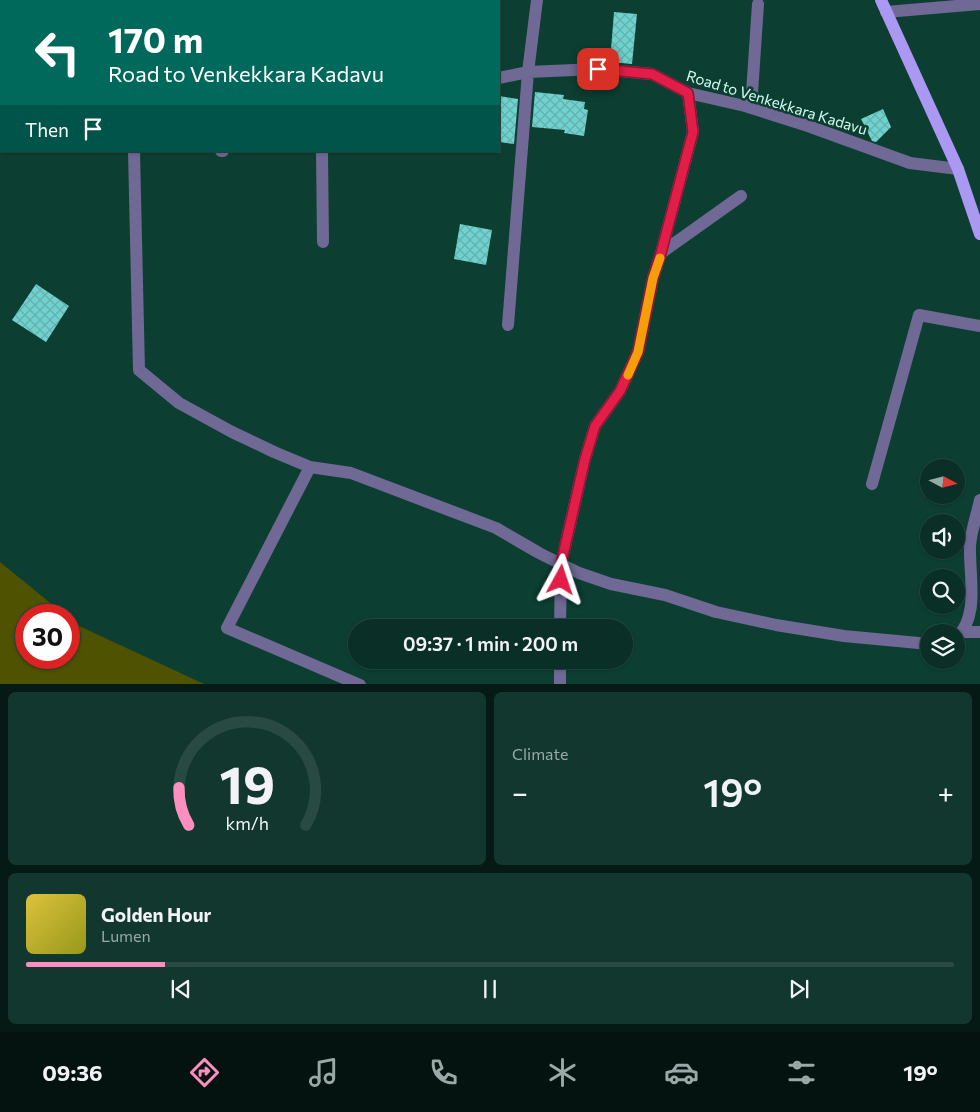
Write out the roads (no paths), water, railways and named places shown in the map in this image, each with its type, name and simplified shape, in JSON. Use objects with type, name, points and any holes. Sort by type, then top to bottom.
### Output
[{"type":"main road","points":[[880,0],[980,214]]},
{"type":"main road","points":[[958,169],[980,234]]},
{"type":"street","points":[[508,325],[528,72],[537,0]]},
{"type":"street","points":[[751,108],[758,4]]},
{"type":"street","points":[[886,12],[980,4]]},
{"type":"street","name":"Road to Venkekkara Kadavu","points":[[500,78],[528,72],[598,69],[652,74],[688,93],[751,108],[808,126],[910,163],[958,169]]},
{"type":"street","points":[[560,619],[561,564],[585,459],[595,426],[620,391],[638,352],[653,278],[693,132],[688,93]]},
{"type":"street","points":[[134,152],[139,370],[179,403],[232,432],[310,467],[351,473],[409,494],[496,528],[539,554],[579,573],[611,584],[664,595],[716,612],[776,625],[844,636],[920,643]]},
{"type":"street","points":[[322,152],[323,242]]},
{"type":"street","points":[[661,253],[742,196]]},
{"type":"street","points":[[872,484],[920,316],[980,326]]},
{"type":"street","points":[[310,467],[227,628],[360,684]]},
{"type":"street","points":[[965,628],[972,618],[974,586],[970,545],[980,500]]},
{"type":"street","points":[[965,634],[980,632]]},
{"type":"street","points":[[560,669],[560,684]]}]
